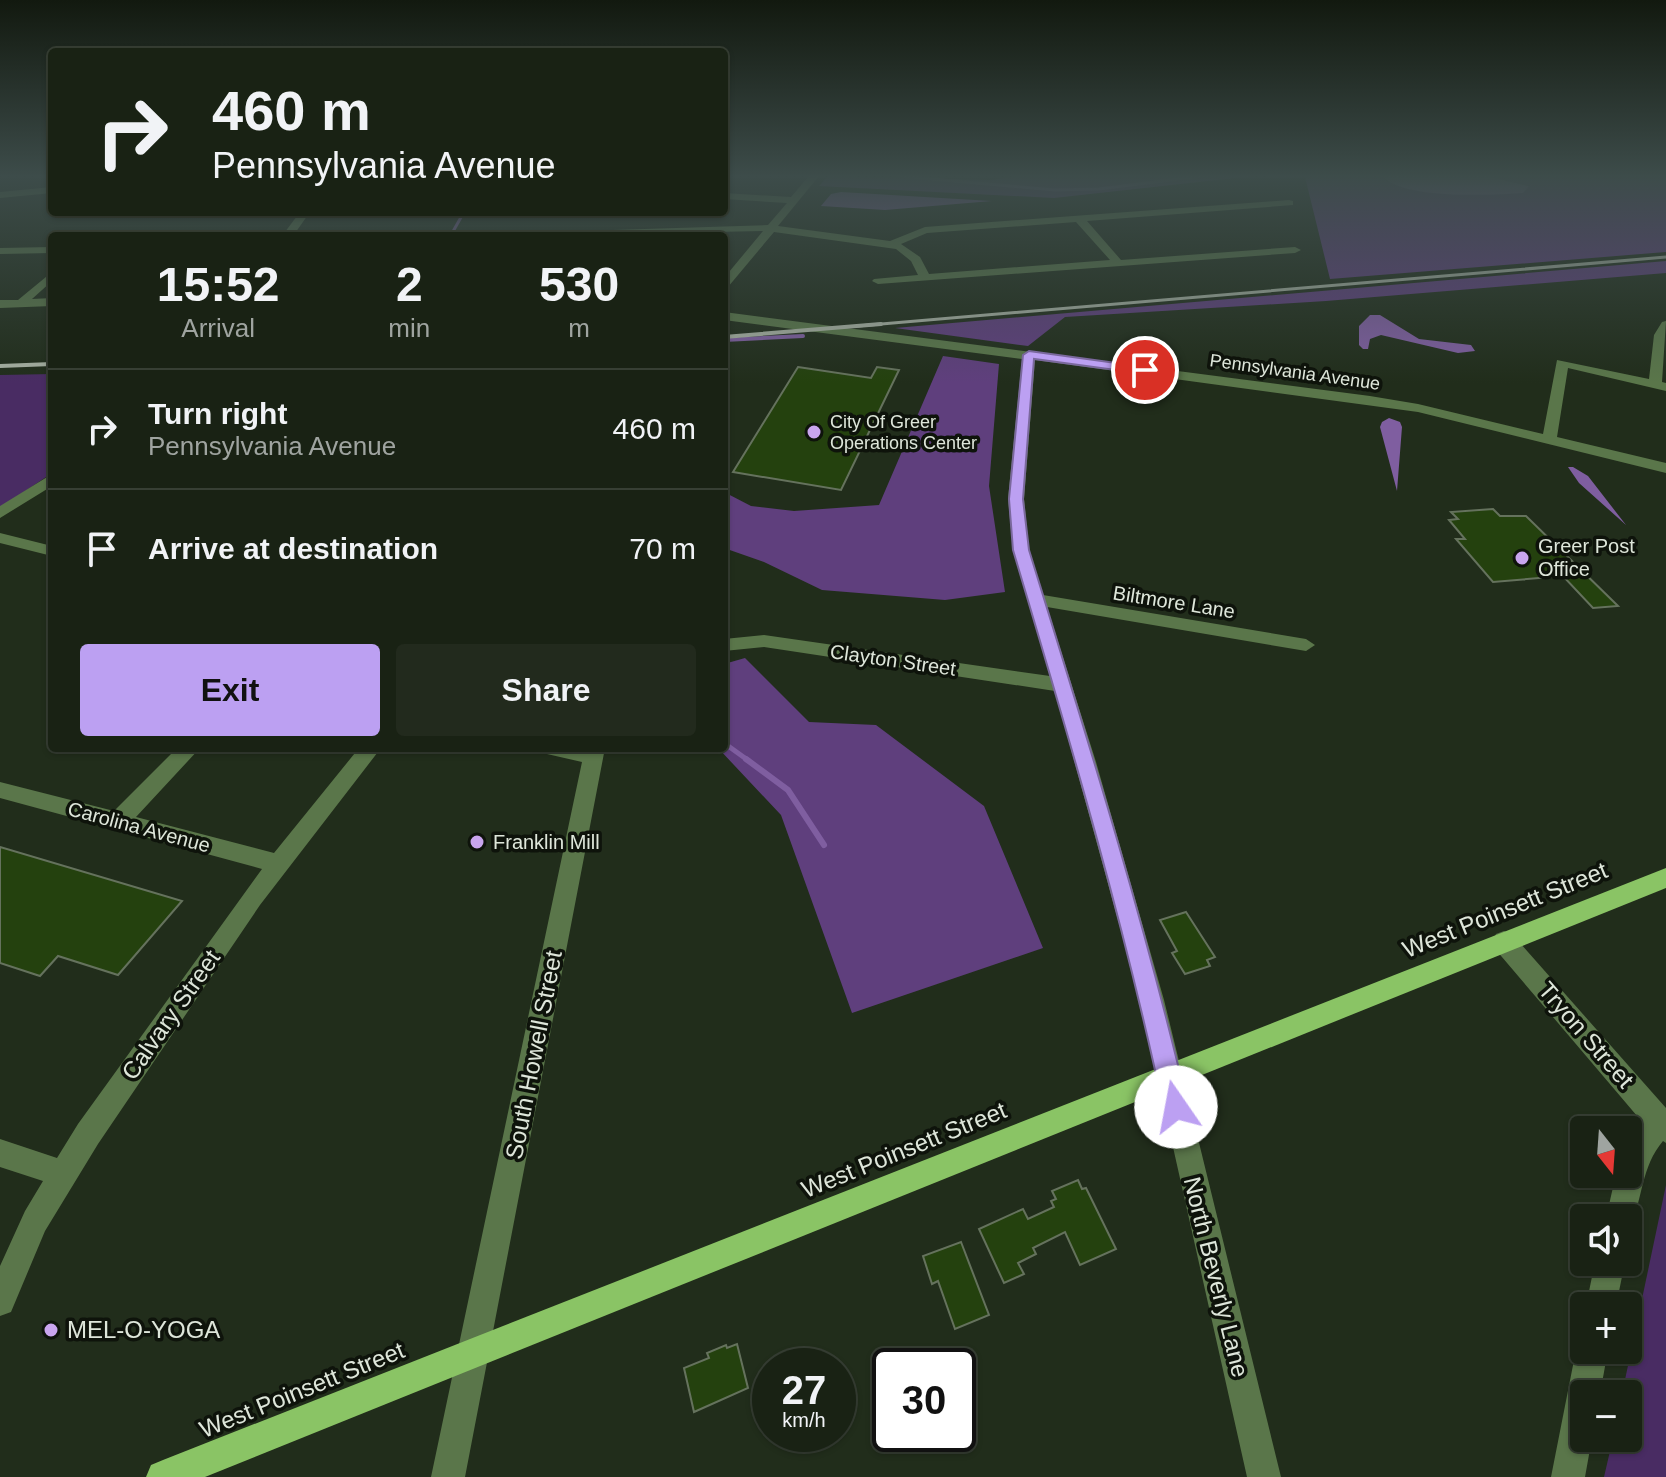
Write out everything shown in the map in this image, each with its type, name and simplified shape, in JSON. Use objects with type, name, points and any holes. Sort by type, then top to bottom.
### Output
[{"type":"main road","name":"West Poinsett Street","points":[[163,1477],[1666,878]]},
{"type":"street","points":[[728,280],[756,245]]},
{"type":"street","points":[[890,245],[916,259],[926,278]]},
{"type":"street","points":[[1102,245],[1118,263]]},
{"type":"street","points":[[0,251],[48,250]]},
{"type":"street","points":[[878,281],[1295,250]]},
{"type":"street","points":[[21,303],[48,279]]},
{"type":"street","points":[[0,304],[48,302]]},
{"type":"street","name":"Pennsylvania Avenue","points":[[728,317],[1382,402],[1550,438],[1666,468]]},
{"type":"street","points":[[1550,438],[1562,363],[1660,385],[1660,335],[1666,325]]},
{"type":"street","name":"North Beverly Lane","points":[[1029,355],[1016,499],[1021,550],[1116,866],[1264,1477]]},
{"type":"street","points":[[0,513],[48,482]]},
{"type":"street","points":[[0,538],[48,550]]},
{"type":"street","name":"Biltmore Lane","points":[[1035,599],[1306,645]]},
{"type":"street","name":"Clayton Street","points":[[728,645],[764,641],[1063,685]]},
{"type":"street","points":[[118,821],[186,752]]},
{"type":"street","name":"Calvary Street","points":[[0,1301],[35,1221],[62,1174],[252,898],[368,752]]},
{"type":"street","name":"South Howell Street","points":[[448,1477],[593,752]]},
{"type":"street","name":"Carolina Avenue","points":[[0,790],[279,864]]},
{"type":"street","name":"Tryon Street","points":[[1504,942],[1665,1125]]},
{"type":"street","points":[[1623,1204],[1631,1167],[1665,1125]]},
{"type":"street","points":[[0,1153],[62,1174]]},
{"type":"street","points":[[1568,1477],[1589,1364]]},
{"type":"shaded area","points":[[1322,245],[1666,245],[1666,252],[1330,279]]},
{"type":"shaded area","points":[[1666,261],[1666,273],[1326,301],[1065,317],[1028,346],[895,328]]},
{"type":"shaded area","points":[[1370,315],[1380,315],[1419,339],[1471,345],[1475,351],[1458,353],[1381,335],[1370,339],[1368,349],[1363,349],[1359,345],[1359,326]]},
{"type":"shaded area","points":[[943,356],[999,364],[989,486],[1005,592],[945,600],[822,590],[764,562],[728,549],[728,494],[751,506],[794,511],[879,505]]},
{"type":"shaded area","points":[[48,374],[48,476],[0,508],[0,375]]},
{"type":"shaded area","points":[[1389,418],[1400,422],[1402,427],[1397,491],[1380,427]]},
{"type":"shaded area","points":[[1568,467],[1588,476],[1626,525],[1579,483]]},
{"type":"shaded area","points":[[745,658],[809,722],[876,725],[984,806],[1043,948],[852,1013],[781,815],[722,752],[728,752],[728,663]]},
{"type":"shaded area","points":[[1666,1185],[1666,1477],[1604,1477],[1610,1452],[1642,1452],[1642,1380],[1625,1380],[1628,1364],[1642,1364],[1642,1299]]},
{"type":"building","name":"City Of Greer Operations Center","points":[[798,367],[871,378],[877,367],[899,370],[841,490],[733,472]]},
{"type":"building","name":"Greer Post Office","points":[[1493,509],[1500,516],[1526,516],[1618,606],[1593,608],[1563,576],[1493,582],[1456,539],[1465,539],[1449,520],[1458,519],[1451,512]]},
{"type":"building","points":[[0,847],[182,901],[118,975],[58,956],[40,976],[0,963]]},
{"type":"building","points":[[1186,912],[1215,957],[1207,960],[1210,966],[1185,974],[1172,953],[1177,951],[1160,920]]},
{"type":"building","points":[[1078,1180],[1082,1189],[1086,1188],[1116,1249],[1080,1265],[1065,1232],[1033,1248],[1036,1254],[1018,1263],[1024,1274],[1004,1283],[979,1229],[1023,1209],[1028,1219],[1054,1207],[1051,1201],[1056,1199],[1052,1191]]},
{"type":"building","points":[[961,1242],[989,1315],[955,1329],[938,1281],[932,1284],[923,1256]]},
{"type":"building","points":[[737,1344],[748,1388],[694,1412],[684,1368],[709,1358],[707,1353]]},
{"type":"waterway","points":[[728,340],[803,336]]},
{"type":"waterway","points":[[728,746],[749,761]]},
{"type":"waterway","points":[[746,759],[788,790],[824,845]]},
{"type":"railway","points":[[858,326],[1666,257]]},
{"type":"railway","points":[[728,337],[881,324]]},
{"type":"railway","points":[[0,366],[48,364]]},
{"type":"place","name":"City Of Greer Operations Center","points":[[814,432]]},
{"type":"place","name":"Greer Post Office","points":[[1522,558]]},
{"type":"place","name":"Franklin Mill","points":[[477,842]]},
{"type":"place","name":"MEL-O-YOGA","points":[[51,1330]]},
{"type":"route","points":[[1145,370],[1029,355],[1016,499],[1021,550],[1112,852],[1152,1000],[1176,1107]]}]
